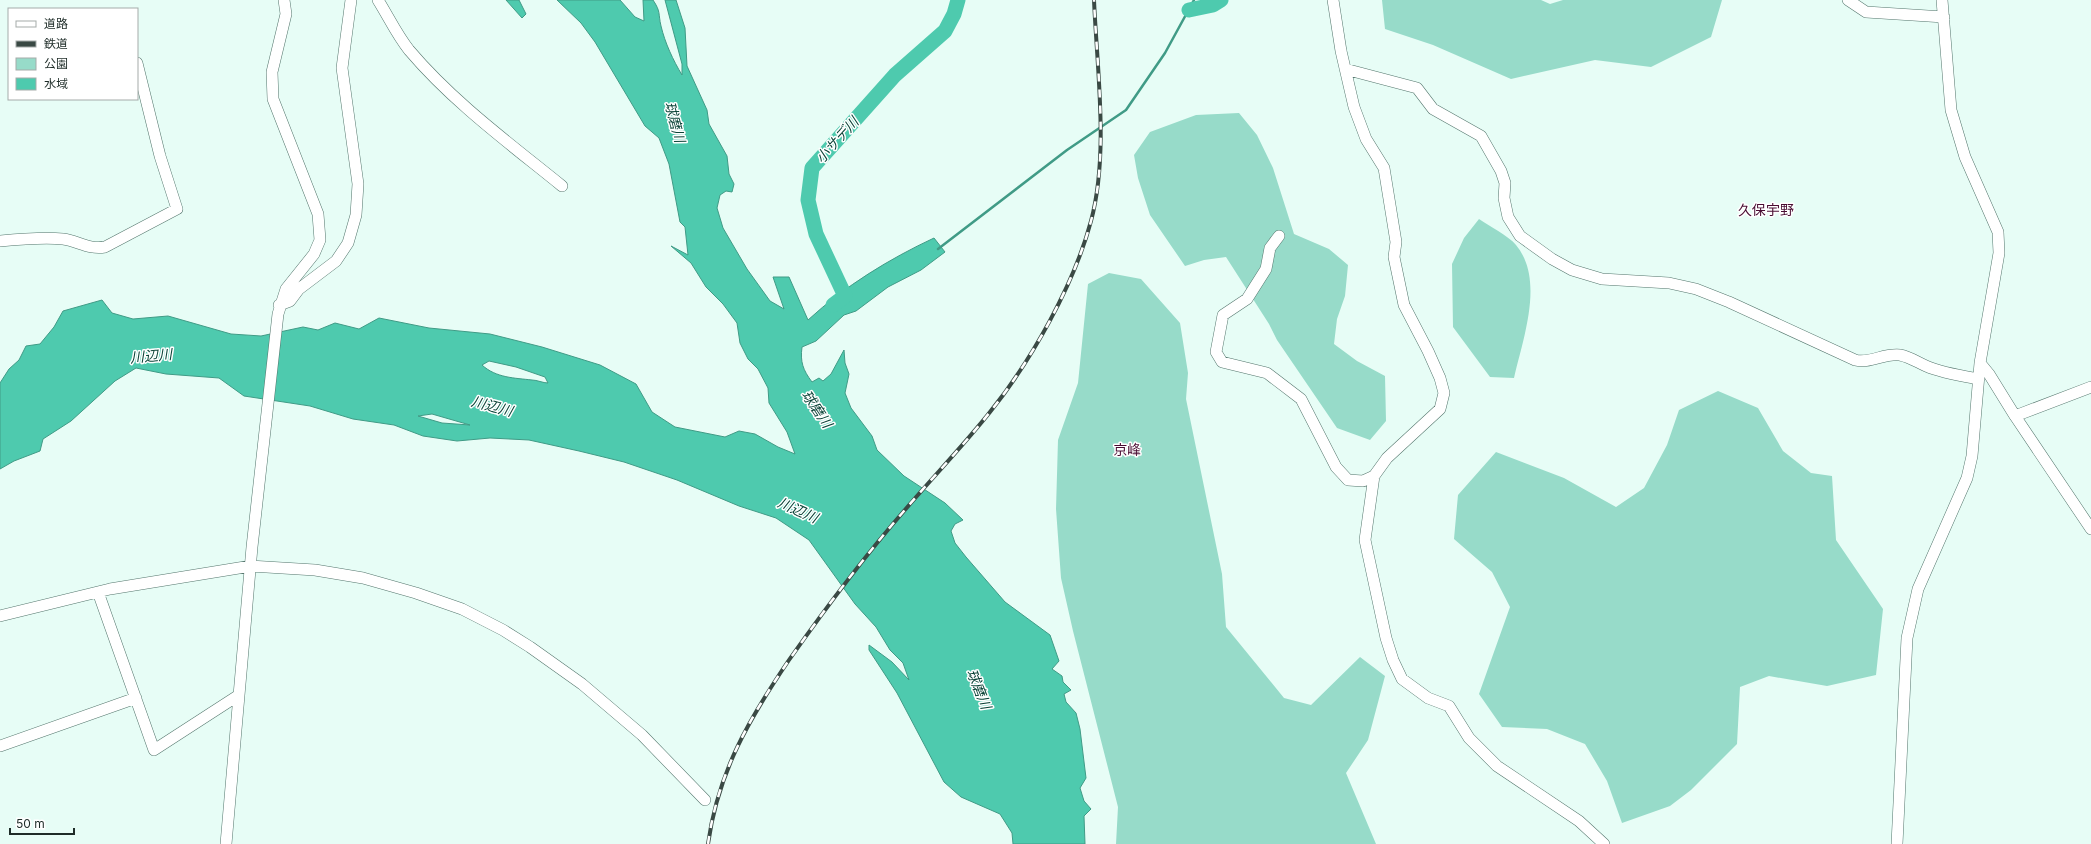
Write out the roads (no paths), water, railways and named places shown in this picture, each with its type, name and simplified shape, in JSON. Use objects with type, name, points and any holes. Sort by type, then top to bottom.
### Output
[{"type":"street","points":[[226,844],[252,547],[279,310],[286,289],[314,254],[320,240],[318,214],[273,99],[272,72],[286,14],[284,0]]},
{"type":"street","points":[[279,310],[290,301],[299,289],[336,261],[348,243],[356,215],[358,184],[342,68],[351,0]]},
{"type":"street","points":[[378,0],[407,48],[436,80],[485,124],[562,186]]},
{"type":"street","points":[[1332,0],[1354,107],[1366,139],[1384,168],[1396,242],[1394,257],[1404,305],[1428,351],[1440,378],[1444,393],[1440,409],[1387,458],[1374,476],[1365,540],[1386,638],[1393,660],[1402,679],[1428,698],[1449,706],[1468,738],[1496,766],[1580,821],[1604,844]]},
{"type":"street","points":[[1848,0],[1866,12],[1944,17]]},
{"type":"street","points":[[1896,844],[1907,638],[1918,589],[1967,478],[1972,456],[1980,379],[1980,363],[1986,321],[1995,284],[1999,253],[1998,232],[1965,157],[1951,110],[1942,0]]},
{"type":"street","points":[[0,241],[38,238],[64,239],[96,249],[105,247],[177,209],[160,156],[138,67]]},
{"type":"street","points":[[1346,69],[1417,88],[1434,109],[1481,136],[1501,171],[1505,183],[1504,198],[1508,217],[1520,236],[1552,260],[1572,270],[1602,279],[1669,283],[1696,289],[1729,302],[1855,360],[1863,362],[1873,358],[1898,355],[1910,357],[1926,366],[1980,379]]},
{"type":"street","points":[[1279,236],[1270,248],[1266,269],[1248,299],[1223,316],[1216,352],[1222,362],[1267,373],[1302,399],[1336,467],[1348,480],[1363,481],[1374,476]]},
{"type":"street","points":[[1980,363],[1989,374],[2015,416],[2091,529]]},
{"type":"street","points":[[2015,416],[2091,387]]},
{"type":"street","points":[[0,616],[98,592],[161,579],[251,566],[315,570],[363,578],[416,593],[462,609],[502,630],[582,684],[642,735],[705,800]]},
{"type":"street","points":[[98,592],[154,750],[239,694]]},
{"type":"street","points":[[0,746],[136,698]]},
{"type":"water","points":[[506,0],[519,0],[526,14],[522,18]]},
{"type":"water","points":[[557,0],[620,0],[635,17],[644,21],[643,0],[653,0],[658,10],[667,45],[682,75],[682,64],[665,0],[676,0],[685,28],[687,66],[707,110],[709,124],[727,156],[729,174],[734,184],[732,192],[726,191],[720,195],[717,208],[723,228],[747,269],[770,301],[784,309],[773,277],[789,277],[808,320],[837,296],[868,274],[917,246],[934,238],[945,252],[921,270],[888,287],[856,311],[844,315],[816,341],[802,347],[801,357],[803,366],[806,374],[812,382],[819,378],[823,381],[831,374],[844,350],[845,363],[849,374],[845,393],[851,408],[872,436],[877,450],[904,476],[945,503],[963,520],[955,524],[951,531],[955,543],[1005,602],[1050,635],[1059,661],[1052,669],[1062,676],[1063,682],[1071,690],[1064,694],[1066,702],[1076,713],[1080,729],[1086,778],[1080,788],[1084,801],[1091,809],[1084,816],[1085,844],[1013,844],[1012,833],[1000,814],[961,797],[944,782],[897,693],[869,650],[869,645],[892,662],[909,680],[903,663],[890,650],[876,627],[855,604],[809,540],[776,518],[739,506],[677,480],[624,462],[529,440],[490,438],[457,441],[423,436],[394,425],[353,419],[310,406],[244,396],[219,378],[166,374],[136,368],[115,381],[71,421],[43,439],[40,451],[14,461],[0,469],[0,383],[9,369],[19,360],[26,346],[40,344],[54,327],[63,311],[102,300],[112,313],[133,319],[168,316],[231,334],[261,336],[303,327],[318,330],[335,323],[359,329],[379,318],[429,328],[490,334],[542,347],[600,365],[636,384],[652,412],[675,427],[725,437],[739,431],[755,434],[778,447],[795,454],[787,432],[769,403],[768,388],[758,369],[748,359],[740,343],[737,323],[723,304],[706,287],[691,263],[671,246],[688,255],[685,227],[680,222],[669,164],[659,138],[645,126],[595,42],[581,23]],"holes":[[[489,361],[516,367],[545,377],[548,383],[512,378],[493,373],[482,365]],[[432,414],[470,425],[442,423],[418,416]]]},
{"type":"waterway","name":"小サデ川","points":[[833,305],[845,296],[816,234],[808,200],[812,168],[895,75],[945,31],[954,14],[958,0]]},
{"type":"waterway","points":[[938,249],[1067,150],[1126,110],[1165,53],[1194,0]]},
{"type":"waterway","points":[[1189,10],[1213,5],[1221,0]]},
{"type":"railway","points":[[708,844],[719,793],[727,770],[748,725],[774,682],[816,622],[859,565],[904,511],[980,425],[1005,392],[1021,370],[1050,321],[1074,271],[1091,221],[1099,168],[1101,140],[1094,0]]},
{"type":"district","name":"久保宇野","points":[[1766,210]]},
{"type":"district","name":"京峰","points":[[1127,450]]},
{"type":"water label","name":"球磨川","points":[[675,122]]},
{"type":"water label","name":"川辺川","points":[[151,356]]},
{"type":"water label","name":"川辺川","points":[[492,406]]},
{"type":"water label","name":"球磨川","points":[[817,409]]},
{"type":"water label","name":"川辺川","points":[[798,510]]},
{"type":"water label","name":"球磨川","points":[[979,689]]}]
